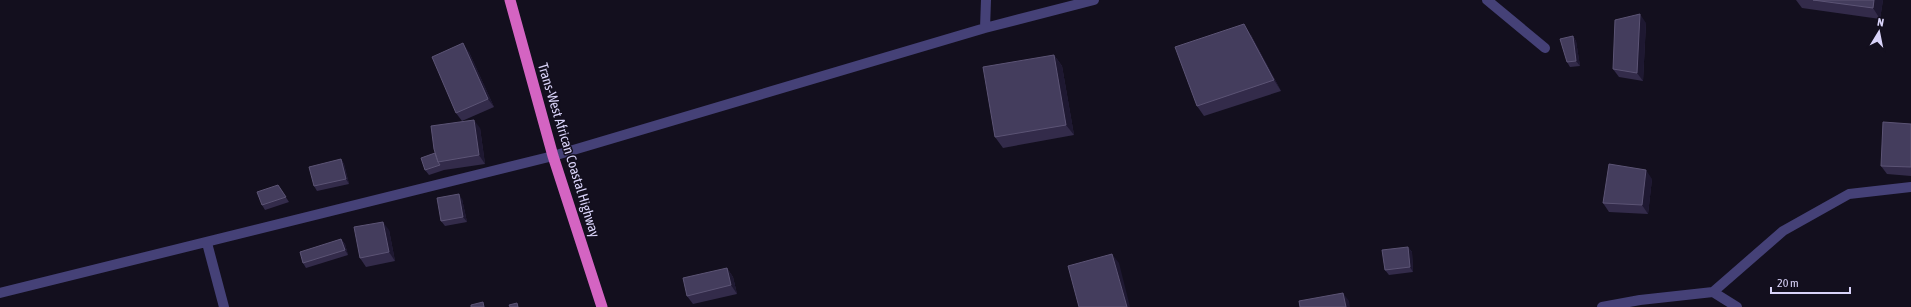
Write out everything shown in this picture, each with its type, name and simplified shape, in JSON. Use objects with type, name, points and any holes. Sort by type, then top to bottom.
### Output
[{"type":"highway","name":"Trans-West African Coastal Highway","points":[[510,0],[553,156],[602,307]]},
{"type":"street","points":[[985,28],[986,0]]},
{"type":"street","points":[[0,293],[553,156],[985,28],[1094,0]]},
{"type":"street","points":[[1487,0],[1545,48]]},
{"type":"street","points":[[1602,307],[1640,300],[1713,292],[1784,231],[1849,194],[1911,187]]},
{"type":"street","points":[[207,242],[224,307]]},
{"type":"street","points":[[1713,292],[1737,307]]},
{"type":"building","points":[[1813,0],[1874,0],[1873,8]]},
{"type":"building","points":[[1640,14],[1637,73],[1613,69],[1615,20]]},
{"type":"building","points":[[1244,24],[1274,80],[1197,106],[1175,47]]},
{"type":"building","points":[[1573,36],[1576,61],[1567,62],[1560,39]]},
{"type":"building","points":[[463,43],[488,99],[456,113],[432,57]]},
{"type":"building","points":[[1054,55],[1066,125],[995,137],[983,67]]},
{"type":"building","points":[[474,120],[479,155],[438,162],[434,149],[431,126]]},
{"type":"building","points":[[1883,122],[1911,124],[1911,167],[1881,166]]},
{"type":"building","points":[[435,153],[440,165],[425,170],[421,158]]},
{"type":"building","points":[[341,159],[346,179],[314,186],[309,167]]},
{"type":"building","points":[[1609,164],[1646,170],[1642,205],[1603,203]]},
{"type":"building","points":[[278,185],[286,197],[262,205],[257,192]]},
{"type":"building","points":[[459,194],[463,217],[441,221],[437,198]]},
{"type":"building","points":[[383,222],[389,252],[360,258],[354,227]]},
{"type":"building","points":[[341,239],[345,250],[303,263],[300,252]]},
{"type":"building","points":[[1408,247],[1410,267],[1385,270],[1382,250]]},
{"type":"building","points":[[1112,254],[1127,307],[1079,307],[1068,266]]},
{"type":"building","points":[[727,268],[731,285],[687,296],[683,278]]},
{"type":"building","points":[[1343,293],[1346,307],[1300,307],[1299,301]]},
{"type":"building","points":[[483,302],[484,307],[471,307],[471,305]]},
{"type":"building","points":[[517,303],[518,307],[510,307],[509,305]]}]
